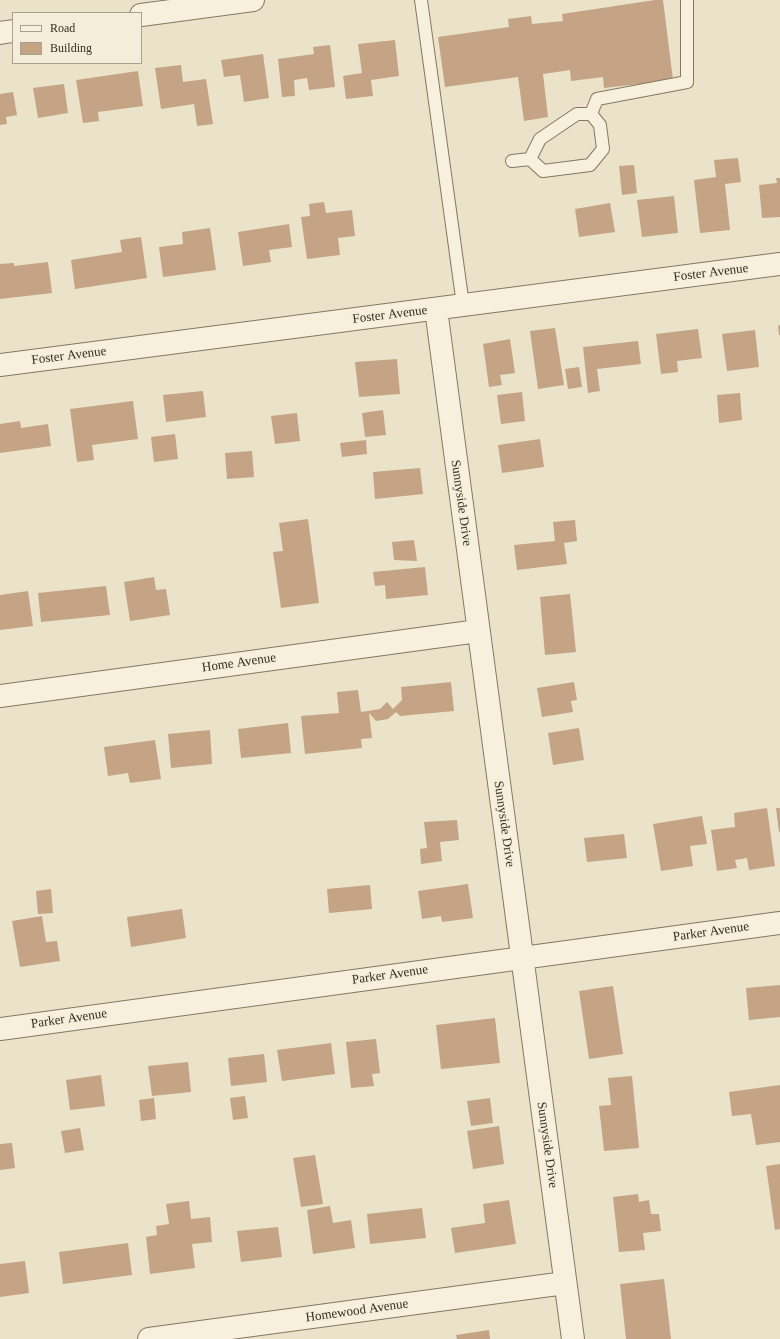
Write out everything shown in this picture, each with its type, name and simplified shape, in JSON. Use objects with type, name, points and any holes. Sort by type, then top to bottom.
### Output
[{"type":"street","points":[[142,15],[253,0]]},
{"type":"street","points":[[0,33],[12,32]]},
{"type":"street","name":"Foster Avenue","points":[[0,365],[780,264]]},
{"type":"street","name":"Sunnyside Drive","points":[[436,309],[573,1339]]},
{"type":"street","name":"Home Avenue","points":[[0,696],[478,631]]},
{"type":"street","name":"Parker Avenue","points":[[0,1029],[780,923]]},
{"type":"street","name":"Homewood Avenue","points":[[148,1339],[565,1283]]},
{"type":"lane","points":[[421,0],[463,305]]},
{"type":"lane","points":[[591,114],[596,99],[687,82],[687,0]]},
{"type":"lane","points":[[530,159],[540,139],[577,114],[591,114]]},
{"type":"lane","points":[[512,161],[530,159],[543,171],[590,165],[603,149],[600,125],[591,114]]},
{"type":"building","points":[[663,0],[673,80],[604,88],[603,77],[571,81],[570,70],[543,74],[548,117],[524,121],[518,77],[445,87],[438,37],[509,27],[508,19],[531,16],[532,24],[563,21],[562,14]]},
{"type":"building","points":[[395,40],[399,76],[371,80],[373,96],[346,99],[343,76],[362,73],[358,44]]},
{"type":"building","points":[[330,45],[335,87],[309,90],[307,78],[294,80],[295,96],[282,97],[278,59],[314,54],[313,47]]},
{"type":"building","points":[[263,54],[269,98],[244,102],[240,75],[224,77],[221,60]]},
{"type":"building","points":[[181,65],[183,82],[206,79],[213,124],[197,126],[194,104],[161,109],[155,68]]},
{"type":"building","points":[[138,71],[143,106],[98,112],[99,121],[83,123],[76,80]]},
{"type":"building","points":[[64,84],[68,113],[38,118],[33,88]]},
{"type":"building","points":[[13,92],[17,115],[6,117],[7,124],[0,125],[0,94]]},
{"type":"building","points":[[738,158],[741,182],[725,184],[730,230],[700,233],[694,180],[716,177],[714,160]]},
{"type":"building","points":[[634,165],[637,193],[622,195],[619,166]]},
{"type":"building","points":[[776,178],[780,178],[780,217],[762,218],[759,185],[777,183]]},
{"type":"building","points":[[674,196],[678,233],[642,237],[637,200]]},
{"type":"building","points":[[324,202],[326,213],[352,210],[355,236],[338,238],[340,255],[307,259],[301,217],[310,216],[309,204]]},
{"type":"building","points":[[610,203],[615,232],[579,237],[575,209]]},
{"type":"building","points":[[289,224],[292,247],[269,250],[271,262],[243,266],[238,232]]},
{"type":"building","points":[[210,228],[216,270],[163,277],[159,247],[183,244],[182,232]]},
{"type":"building","points":[[141,237],[147,278],[75,289],[71,260],[122,252],[120,240]]},
{"type":"building","points":[[48,262],[52,293],[0,299],[0,264],[14,263],[14,266]]},
{"type":"building","points":[[780,325],[780,335],[779,335],[778,326]]},
{"type":"building","points":[[555,328],[564,385],[538,389],[530,331]]},
{"type":"building","points":[[698,329],[702,358],[677,361],[678,372],[661,374],[656,334]]},
{"type":"building","points":[[755,330],[759,367],[727,371],[722,334]]},
{"type":"building","points":[[510,339],[515,373],[500,375],[502,385],[489,387],[483,344]]},
{"type":"building","points":[[638,341],[641,364],[597,369],[600,391],[588,393],[583,347]]},
{"type":"building","points":[[397,359],[400,394],[359,397],[355,362]]},
{"type":"building","points":[[579,367],[582,387],[568,389],[565,369]]},
{"type":"building","points":[[203,391],[206,417],[166,422],[163,395]]},
{"type":"building","points":[[522,392],[525,421],[501,424],[497,395]]},
{"type":"building","points":[[740,393],[742,420],[719,423],[717,395]]},
{"type":"building","points":[[133,401],[138,439],[92,445],[94,460],[77,462],[70,409]]},
{"type":"building","points":[[383,410],[386,435],[365,437],[362,413]]},
{"type":"building","points":[[297,413],[300,441],[275,444],[271,416]]},
{"type":"building","points":[[20,421],[21,428],[48,424],[51,446],[0,453],[0,424]]},
{"type":"building","points":[[175,434],[178,459],[154,462],[151,437]]},
{"type":"building","points":[[540,439],[544,467],[502,473],[498,445]]},
{"type":"building","points":[[366,440],[367,454],[342,457],[340,443]]},
{"type":"building","points":[[252,451],[254,477],[227,479],[225,453]]},
{"type":"building","points":[[420,468],[423,494],[375,499],[373,472]]},
{"type":"building","points":[[308,519],[319,603],[281,608],[273,552],[283,551],[279,523]]},
{"type":"building","points":[[575,520],[577,541],[564,543],[567,564],[517,570],[514,545],[555,541],[553,522]]},
{"type":"building","points":[[414,540],[417,561],[394,560],[392,542]]},
{"type":"building","points":[[425,567],[428,595],[386,599],[385,585],[375,586],[373,572]]},
{"type":"building","points":[[154,577],[156,590],[166,589],[170,615],[130,621],[124,582]]},
{"type":"building","points":[[106,586],[110,615],[41,622],[38,593]]},
{"type":"building","points":[[28,591],[33,626],[0,630],[0,595]]},
{"type":"building","points":[[570,594],[576,652],[545,655],[540,597]]},
{"type":"building","points":[[451,682],[454,711],[400,716],[396,712],[388,719],[376,721],[369,713],[372,738],[361,739],[362,748],[305,754],[301,716],[339,713],[337,692],[358,690],[361,712],[380,709],[387,702],[393,709],[402,700],[401,687]]},
{"type":"building","points":[[574,682],[577,700],[571,701],[573,712],[542,717],[537,688]]},
{"type":"building","points":[[288,723],[291,753],[241,758],[238,729]]},
{"type":"building","points":[[579,728],[584,760],[553,765],[548,733]]},
{"type":"building","points":[[210,730],[212,764],[171,768],[168,734]]},
{"type":"building","points":[[155,740],[161,779],[130,783],[128,773],[108,776],[104,747]]},
{"type":"building","points":[[767,808],[775,866],[749,870],[747,858],[735,860],[737,868],[717,871],[711,830],[735,827],[734,813]]},
{"type":"building","points":[[776,808],[780,808],[780,832],[779,832]]},
{"type":"building","points":[[702,816],[707,844],[690,846],[693,866],[661,871],[653,824]]},
{"type":"building","points":[[457,820],[459,840],[440,842],[442,861],[421,864],[420,849],[427,848],[424,822]]},
{"type":"building","points":[[624,834],[627,858],[587,862],[584,838]]},
{"type":"building","points":[[468,884],[473,918],[442,922],[441,916],[422,919],[418,891]]},
{"type":"building","points":[[370,885],[372,909],[329,913],[327,889]]},
{"type":"building","points":[[51,889],[53,913],[38,914],[36,891]]},
{"type":"building","points":[[182,909],[186,938],[131,947],[127,917]]},
{"type":"building","points":[[42,916],[46,942],[57,941],[60,961],[20,967],[12,921]]},
{"type":"building","points":[[780,985],[780,1017],[749,1020],[746,988]]},
{"type":"building","points":[[613,986],[623,1054],[589,1059],[579,991]]},
{"type":"building","points":[[495,1018],[500,1063],[441,1069],[436,1025]]},
{"type":"building","points":[[376,1039],[380,1073],[372,1074],[374,1086],[351,1088],[346,1042]]},
{"type":"building","points":[[331,1043],[335,1074],[282,1081],[277,1050]]},
{"type":"building","points":[[264,1054],[267,1082],[231,1086],[228,1058]]},
{"type":"building","points":[[188,1062],[191,1092],[152,1096],[148,1066]]},
{"type":"building","points":[[101,1075],[105,1106],[70,1110],[66,1080]]},
{"type":"building","points":[[632,1076],[639,1148],[604,1151],[599,1106],[611,1105],[608,1078]]},
{"type":"building","points":[[780,1085],[780,1142],[756,1145],[751,1114],[732,1116],[729,1092]]},
{"type":"building","points":[[245,1096],[248,1118],[233,1120],[230,1098]]},
{"type":"building","points":[[154,1098],[156,1119],[141,1121],[139,1100]]},
{"type":"building","points":[[490,1098],[493,1123],[471,1126],[467,1101]]},
{"type":"building","points":[[499,1126],[504,1164],[473,1169],[467,1131]]},
{"type":"building","points":[[80,1128],[84,1150],[65,1153],[61,1131]]},
{"type":"building","points":[[12,1143],[15,1168],[0,1170],[0,1144]]},
{"type":"building","points":[[315,1155],[323,1204],[301,1207],[293,1158]]},
{"type":"building","points":[[780,1164],[780,1229],[775,1230],[766,1166]]},
{"type":"building","points":[[638,1194],[639,1202],[649,1200],[651,1214],[659,1214],[661,1231],[643,1233],[645,1250],[619,1252],[613,1197]]},
{"type":"building","points":[[509,1200],[516,1244],[455,1253],[451,1228],[485,1223],[483,1204]]},
{"type":"building","points":[[189,1201],[191,1219],[210,1217],[212,1242],[192,1244],[195,1268],[150,1274],[146,1237],[157,1235],[156,1226],[169,1224],[166,1204]]},
{"type":"building","points":[[330,1206],[333,1223],[351,1220],[355,1248],[313,1254],[307,1210]]},
{"type":"building","points":[[422,1208],[426,1238],[370,1244],[367,1214]]},
{"type":"building","points":[[278,1227],[282,1257],[241,1262],[237,1231]]},
{"type":"building","points":[[128,1243],[132,1275],[63,1284],[59,1252]]},
{"type":"building","points":[[25,1261],[29,1293],[0,1297],[0,1264]]},
{"type":"building","points":[[664,1279],[671,1339],[626,1339],[620,1284]]},
{"type":"building","points":[[489,1330],[490,1339],[457,1339],[456,1335]]}]
